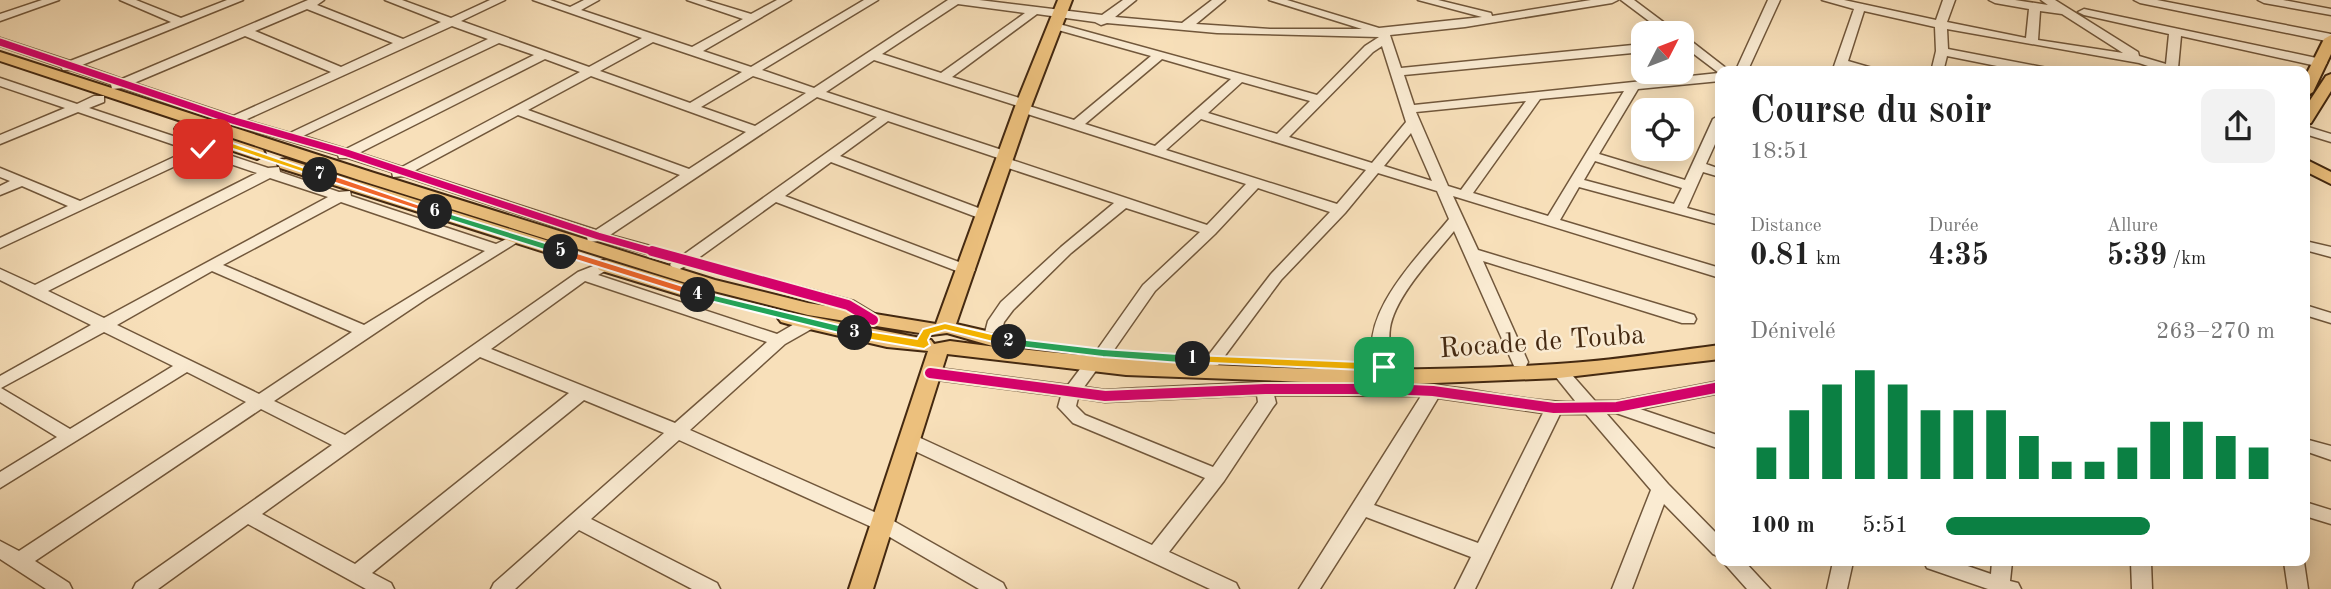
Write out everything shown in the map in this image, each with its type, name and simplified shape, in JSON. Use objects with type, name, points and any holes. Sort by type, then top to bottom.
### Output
[{"type":"main road","points":[[861,589],[941,338],[1023,106],[1060,13]]},
{"type":"main road","points":[[2310,83],[2331,39]]},
{"type":"main road","name":"Rocade de Touba","points":[[0,56],[108,91],[218,134],[277,168],[356,187],[707,297],[887,340],[991,340],[1097,359],[1212,361],[1386,378],[1715,342]]},
{"type":"main road","name":"Rocade de Touba","points":[[0,66],[108,91]]},
{"type":"main road","points":[[2310,112],[2331,79]]},
{"type":"main road","name":"Rocade de Touba","points":[[218,134],[273,145],[668,272],[808,309],[873,320],[941,338],[1183,372],[1386,378],[1559,372],[1715,353]]},
{"type":"main road","points":[[2310,167],[2331,179]]},
{"type":"street","points":[[0,19],[52,0]]},
{"type":"street","points":[[125,0],[181,22]]},
{"type":"street","points":[[52,74],[237,0]]},
{"type":"street","points":[[0,244],[340,71],[499,0]]},
{"type":"street","points":[[539,0],[819,92],[1210,232]]},
{"type":"street","points":[[570,11],[593,0]]},
{"type":"street","points":[[693,0],[752,18]]},
{"type":"street","points":[[692,52],[785,0]]},
{"type":"street","points":[[690,108],[872,0]]},
{"type":"street","points":[[581,245],[875,56],[955,0],[1185,27],[1383,35],[1612,0]]},
{"type":"street","points":[[1085,34],[1130,0]]},
{"type":"street","points":[[1185,27],[1219,0]]},
{"type":"street","points":[[1275,0],[1383,35]]},
{"type":"street","points":[[1424,0],[1497,18]]},
{"type":"street","points":[[1626,0],[1655,21]]},
{"type":"street","points":[[1744,66],[1774,0]]},
{"type":"street","points":[[1828,0],[2032,42],[2141,60],[2157,66]]},
{"type":"street","points":[[1938,66],[1942,51],[1941,23],[1948,0]]},
{"type":"street","points":[[1995,0],[2035,8],[2084,10],[2321,63]]},
{"type":"street","points":[[2047,0],[2064,11]]},
{"type":"street","points":[[2140,0],[2331,39]]},
{"type":"street","points":[[2264,0],[2331,12]]},
{"type":"street","points":[[399,1],[542,56],[756,131]]},
{"type":"street","points":[[0,140],[313,2],[403,43]]},
{"type":"street","points":[[1840,66],[1860,7]]},
{"type":"street","points":[[2032,42],[2035,8]]},
{"type":"street","points":[[943,78],[1036,10]]},
{"type":"street","points":[[2084,10],[2141,60]]},
{"type":"street","points":[[1060,13],[1085,34],[1318,99]]},
{"type":"street","points":[[244,31],[340,71]]},
{"type":"street","points":[[2171,66],[2175,32]]},
{"type":"street","points":[[1383,35],[1411,115],[1442,190],[1520,362]]},
{"type":"street","points":[[1280,139],[1383,35]]},
{"type":"street","points":[[384,182],[652,38]]},
{"type":"street","points":[[273,145],[498,39]]},
{"type":"street","points":[[0,43],[70,66],[108,91],[218,134]]},
{"type":"street","points":[[1397,72],[1631,49]]},
{"type":"street","points":[[1694,50],[1717,66]]},
{"type":"street","points":[[1942,51],[2018,66]]},
{"type":"street","points":[[1076,125],[1160,55]]},
{"type":"street","points":[[326,162],[542,56]]},
{"type":"street","points":[[875,56],[1076,125],[1340,210]]},
{"type":"street","points":[[1158,150],[1240,77]]},
{"type":"street","points":[[1212,361],[1276,278],[1340,210],[1374,168],[1411,115],[1535,97],[1715,79]]},
{"type":"street","points":[[0,82],[76,108],[218,134],[292,137],[598,236],[848,305],[873,320]]},
{"type":"street","points":[[1552,221],[1632,88]]},
{"type":"street","points":[[1464,196],[1535,97]]},
{"type":"street","points":[[517,110],[689,174]]},
{"type":"street","points":[[1198,114],[1715,271]]},
{"type":"street","points":[[668,272],[887,116]]},
{"type":"street","points":[[1679,209],[1715,131]]},
{"type":"street","points":[[2310,132],[2331,138]]},
{"type":"street","points":[[828,156],[984,215]]},
{"type":"street","points":[[1592,156],[1691,186]]},
{"type":"street","points":[[1700,167],[1715,172]]},
{"type":"street","points":[[36,291],[277,168],[340,197],[498,250]]},
{"type":"street","points":[[0,172],[77,205]]},
{"type":"street","points":[[0,191],[22,181]]},
{"type":"street","points":[[1217,476],[1079,419],[1067,407],[1071,393],[1149,288],[1210,232],[1256,182]]},
{"type":"street","points":[[1576,182],[1715,220]]},
{"type":"street","points":[[0,383],[356,187]]},
{"type":"street","points":[[773,195],[967,270]]},
{"type":"street","points":[[991,340],[996,321],[1007,306],[1066,250],[1123,203]]},
{"type":"street","points":[[1386,378],[1382,329],[1386,313],[1456,219]]},
{"type":"street","points":[[20,561],[421,295],[517,238]]},
{"type":"street","points":[[2310,247],[2331,252]]},
{"type":"street","points":[[1471,253],[1688,319]]},
{"type":"street","points":[[211,265],[366,332]]},
{"type":"street","points":[[144,589],[583,275],[606,267]]},
{"type":"street","points":[[0,274],[347,444]]},
{"type":"street","points":[[583,275],[779,340]]},
{"type":"street","points":[[2310,312],[2331,318]]},
{"type":"street","points":[[501,589],[779,340],[809,323]]},
{"type":"street","points":[[479,350],[679,432],[883,524],[996,589]]},
{"type":"street","points":[[0,481],[188,364]]},
{"type":"street","points":[[1559,372],[1661,489],[1715,544]]},
{"type":"street","points":[[930,373],[1071,393],[1124,396],[1265,389],[1386,378],[1433,391],[1554,408],[1617,407],[1715,388]]},
{"type":"street","points":[[1156,554],[1217,476],[1267,403],[1265,389]]},
{"type":"street","points":[[1309,589],[1433,391]]},
{"type":"street","points":[[356,575],[582,392]]},
{"type":"street","points":[[0,394],[71,436]]},
{"type":"street","points":[[1617,407],[1715,441]]},
{"type":"street","points":[[1465,589],[1554,408]]},
{"type":"street","points":[[910,441],[1229,589]]},
{"type":"street","points":[[2310,447],[2331,453]]},
{"type":"street","points":[[1622,589],[1661,489]]},
{"type":"street","points":[[1362,508],[1483,552]]},
{"type":"street","points":[[2310,511],[2331,517]]},
{"type":"street","points":[[247,515],[384,589]]},
{"type":"street","points":[[578,521],[710,589]]},
{"type":"street","points":[[0,549],[62,589]]},
{"type":"street","points":[[1737,566],[1760,589]]},
{"type":"street","points":[[1837,589],[1842,566]]},
{"type":"street","points":[[1945,566],[2005,587],[2002,566]]},
{"type":"street","points":[[2141,566],[2142,589]]},
{"type":"street","points":[[2295,566],[2298,589]]},
{"type":"cycle path","points":[[0,42],[235,121],[347,153],[598,236],[848,305],[873,320]]},
{"type":"cycle path","points":[[930,373],[1105,396],[1265,389],[1388,389],[1433,391],[1554,408],[1617,407],[1715,388]]},
{"type":"route","points":[[203,149],[218,141],[663,285],[887,340],[924,345],[922,340],[927,332],[945,327],[991,340],[1103,353],[1212,361],[1384,367]]}]
